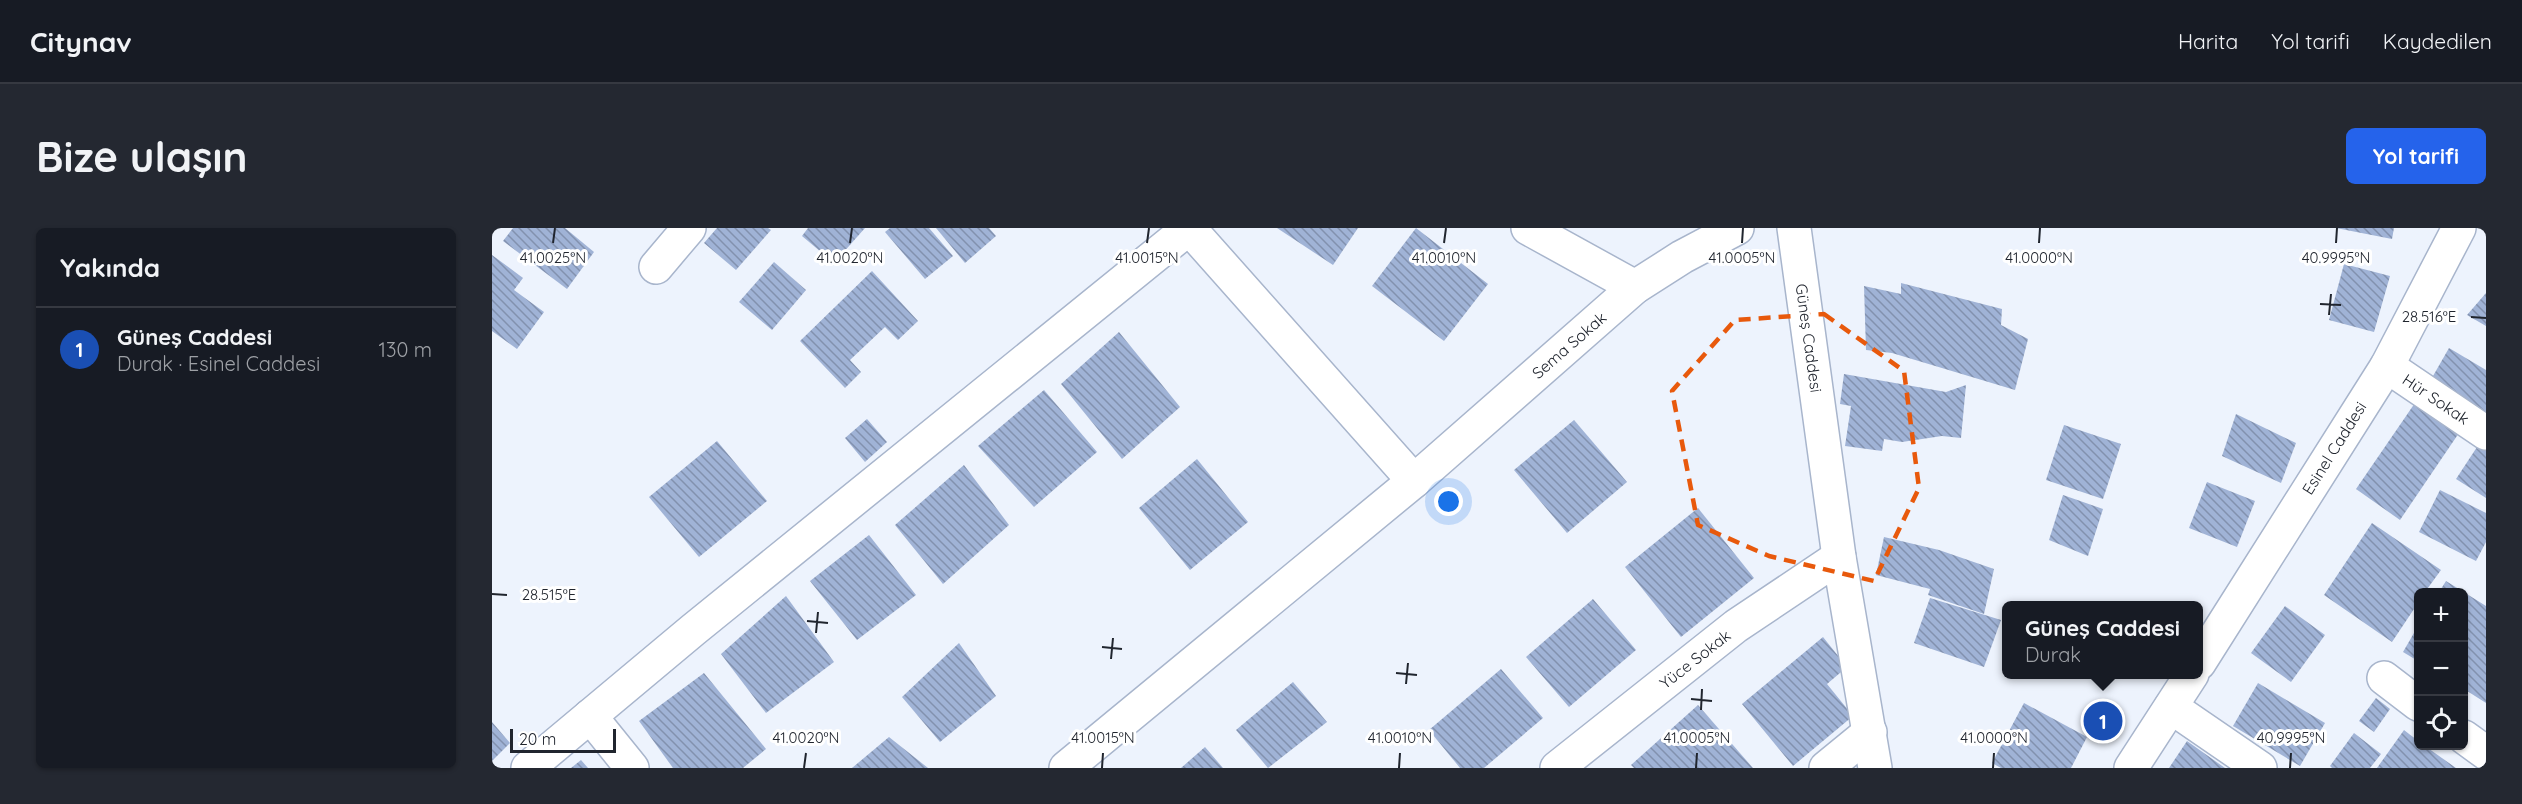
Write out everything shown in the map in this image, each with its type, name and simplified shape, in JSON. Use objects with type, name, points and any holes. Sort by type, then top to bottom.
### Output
[{"type":"street","points":[[656,267],[690,228]]},
{"type":"street","points":[[528,768],[702,622],[1189,228],[1414,481]]},
{"type":"street","points":[[1528,228],[1635,287]]},
{"type":"street","name":"Sema Sokak","points":[[1066,768],[1414,481],[1635,287],[1682,257],[1737,228]]},
{"type":"street","name":"Güneş Caddesi","points":[[1794,228],[1839,557],[1875,768]]},
{"type":"street","name":"Esinel Caddesi","points":[[2203,657],[2387,366],[2459,228]]},
{"type":"street","name":"Hür Sokak","points":[[2387,366],[2486,433]]},
{"type":"street","name":"Yüce Sokak","points":[[1557,768],[1737,626],[1839,557]]},
{"type":"street","points":[[2384,678],[2414,701]]},
{"type":"street","points":[[2131,768],[2189,679]]},
{"type":"street","points":[[2171,706],[2260,768]]},
{"type":"street","points":[[590,716],[632,768]]},
{"type":"street","points":[[1827,768],[1870,732]]},
{"type":"street","points":[[2468,740],[2486,753]]},
{"type":"highlighted area","points":[[1824,314],[1904,371],[1919,488],[1874,581],[1769,556],[1698,525],[1672,391],[1735,320]]},
{"type":"building","points":[[513,228],[565,228],[594,252],[567,289],[503,241]]},
{"type":"building","points":[[717,228],[768,228],[771,230],[736,270],[704,243]]},
{"type":"building","points":[[808,228],[865,228],[834,263],[802,236]]},
{"type":"building","points":[[890,228],[929,228],[953,256],[925,279],[885,232]]},
{"type":"building","points":[[936,228],[989,228],[996,236],[965,263]]},
{"type":"building","points":[[1277,228],[1358,228],[1333,265]]},
{"type":"building","points":[[1416,228],[1488,284],[1444,341],[1372,286]]},
{"type":"building","points":[[2336,228],[2394,228],[2392,239]]},
{"type":"building","points":[[492,255],[523,278],[514,290],[544,312],[517,349],[492,331]]},
{"type":"building","points":[[774,262],[806,290],[772,330],[739,302]]},
{"type":"building","points":[[2344,264],[2390,276],[2374,332],[2329,320]]},
{"type":"building","points":[[872,271],[918,321],[898,340],[885,327],[850,360],[861,372],[845,388],[800,341]]},
{"type":"building","points":[[1901,283],[2002,309],[2001,325],[2028,339],[2015,390],[1892,353],[1866,350],[1864,286],[1901,294]]},
{"type":"building","points":[[2486,293],[2486,326],[2467,315]]},
{"type":"building","points":[[1119,332],[1180,407],[1122,459],[1061,384]]},
{"type":"building","points":[[2449,348],[2486,370],[2486,414],[2433,376]]},
{"type":"building","points":[[1844,374],[1946,392],[1966,385],[1961,438],[1942,436],[1902,442],[1884,439],[1882,451],[1845,446],[1851,406],[1840,404]]},
{"type":"building","points":[[1044,390],[1097,452],[1034,507],[978,446]]},
{"type":"building","points":[[2417,400],[2461,430],[2400,520],[2356,489]]},
{"type":"building","points":[[2236,414],[2296,443],[2281,483],[2222,456]]},
{"type":"building","points":[[867,419],[887,442],[865,462],[845,438]]},
{"type":"building","points":[[1574,420],[1627,482],[1567,533],[1514,470]]},
{"type":"building","points":[[2064,425],[2121,444],[2103,499],[2046,480]]},
{"type":"building","points":[[717,441],[767,501],[699,557],[649,497]]},
{"type":"building","points":[[2479,444],[2486,449],[2486,498],[2456,479]]},
{"type":"building","points":[[1197,459],[1248,522],[1190,570],[1139,508]]},
{"type":"building","points":[[964,465],[1009,525],[943,584],[895,525]]},
{"type":"building","points":[[2207,482],[2255,501],[2237,547],[2189,528]]},
{"type":"building","points":[[2440,490],[2486,513],[2486,542],[2476,561],[2419,532]]},
{"type":"building","points":[[2063,495],[2103,509],[2088,556],[2049,540]]},
{"type":"building","points":[[1698,508],[1754,578],[1681,637],[1625,567]]},
{"type":"building","points":[[2372,523],[2441,570],[2428,588],[2414,588],[2414,609],[2392,642],[2324,595]]},
{"type":"building","points":[[869,535],[916,595],[857,640],[810,581]]},
{"type":"building","points":[[1884,537],[1939,550],[1994,569],[1984,614],[1928,595],[1930,589],[1876,575]]},
{"type":"building","points":[[2446,581],[2457,588],[2442,588]]},
{"type":"building","points":[[2468,595],[2486,606],[2486,703],[2468,692]]},
{"type":"building","points":[[786,596],[834,662],[766,713],[721,654]]},
{"type":"building","points":[[1930,598],[2001,620],[1984,667],[1914,643]]},
{"type":"building","points":[[1593,599],[1636,650],[1569,707],[1526,657]]},
{"type":"building","points":[[2285,606],[2325,635],[2291,682],[2251,653]]},
{"type":"building","points":[[2414,633],[2414,659],[2403,652]]},
{"type":"building","points":[[1823,637],[1847,667],[1827,684],[1853,716],[1793,766],[1742,704]]},
{"type":"building","points":[[959,643],[996,696],[940,742],[902,697]]},
{"type":"building","points":[[1501,669],[1543,718],[1484,768],[1460,768],[1429,730]]},
{"type":"building","points":[[704,673],[766,749],[743,768],[673,768],[639,721]]},
{"type":"building","points":[[1293,682],[1327,722],[1268,768],[1236,730]]},
{"type":"building","points":[[2258,683],[2325,723],[2300,766],[2233,726]]},
{"type":"building","points":[[2376,698],[2390,709],[2374,732],[2359,721]]},
{"type":"building","points":[[2024,703],[2087,737],[2071,768],[2001,768],[1992,763]]},
{"type":"building","points":[[1698,705],[1753,768],[1634,768],[1631,765]]},
{"type":"building","points":[[492,722],[510,743],[492,761]]},
{"type":"building","points":[[2404,730],[2414,738],[2414,750],[2431,750],[2456,768],[2377,768]]},
{"type":"building","points":[[2354,733],[2381,754],[2370,768],[2332,768],[2330,766]]},
{"type":"building","points":[[889,737],[928,768],[852,768]]},
{"type":"building","points":[[2187,741],[2225,768],[2169,768]]},
{"type":"building","points":[[1205,747],[1223,768],[1181,768]]},
{"type":"building","points":[[581,760],[588,768],[571,768]]},
{"type":"place","name":"Güneş Caddesi","points":[[2103,721]]}]
